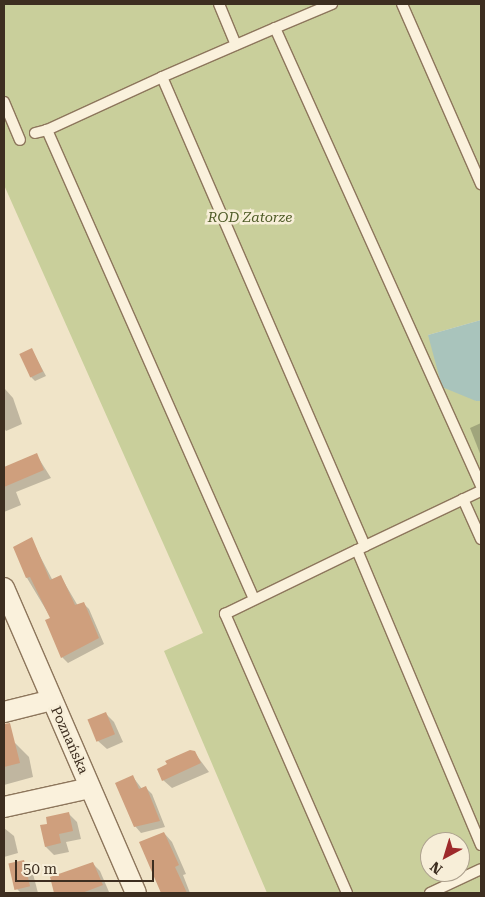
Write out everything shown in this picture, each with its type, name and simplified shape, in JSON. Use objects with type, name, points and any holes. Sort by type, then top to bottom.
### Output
[{"type":"street","name":"Poznańska","points":[[4,588],[136,893]]},
{"type":"street","points":[[4,712],[52,700]]},
{"type":"street","points":[[4,807],[90,788]]},
{"type":"lane","points":[[219,4],[236,45]]},
{"type":"lane","points":[[35,133],[47,130],[162,77],[332,4]]},
{"type":"lane","points":[[402,4],[481,184]]},
{"type":"lane","points":[[275,28],[481,486]]},
{"type":"lane","points":[[162,77],[361,548],[481,845]]},
{"type":"lane","points":[[4,102],[20,140]]},
{"type":"lane","points":[[47,130],[254,599]]},
{"type":"lane","points":[[347,893],[225,614],[481,491]]},
{"type":"lane","points":[[463,499],[481,539]]},
{"type":"lane","points":[[430,893],[481,869]]},
{"type":"green space","name":"ROD Zatorze","points":[[4,4],[481,4],[481,320],[428,335],[476,401],[481,401],[481,893],[267,893],[164,651],[203,633],[4,185]]},
{"type":"water","points":[[481,320],[481,401],[476,401],[442,387],[428,335]]},
{"type":"building","points":[[32,348],[43,372],[30,377],[19,354]]},
{"type":"building","points":[[37,453],[44,470],[4,487],[4,467]]},
{"type":"building","points":[[32,537],[50,580],[61,575],[75,605],[84,602],[99,638],[61,658],[45,620],[50,618],[30,577],[26,578],[13,547]]},
{"type":"building","points":[[106,712],[115,734],[96,742],[87,719]]},
{"type":"building","points":[[10,723],[20,763],[4,767],[4,724]]},
{"type":"building","points":[[190,750],[195,751],[201,763],[162,781],[157,769],[167,764],[165,761]]},
{"type":"building","points":[[133,775],[139,789],[146,786],[160,821],[134,827],[115,783]]},
{"type":"building","points":[[69,812],[73,831],[59,834],[61,843],[45,847],[40,825],[47,824],[46,817]]},
{"type":"building","points":[[164,832],[179,865],[175,867],[187,893],[161,893],[139,842]]},
{"type":"building","points":[[24,860],[30,886],[14,890],[8,864]]},
{"type":"building","points":[[93,862],[103,885],[82,893],[54,893],[50,877]]}]
